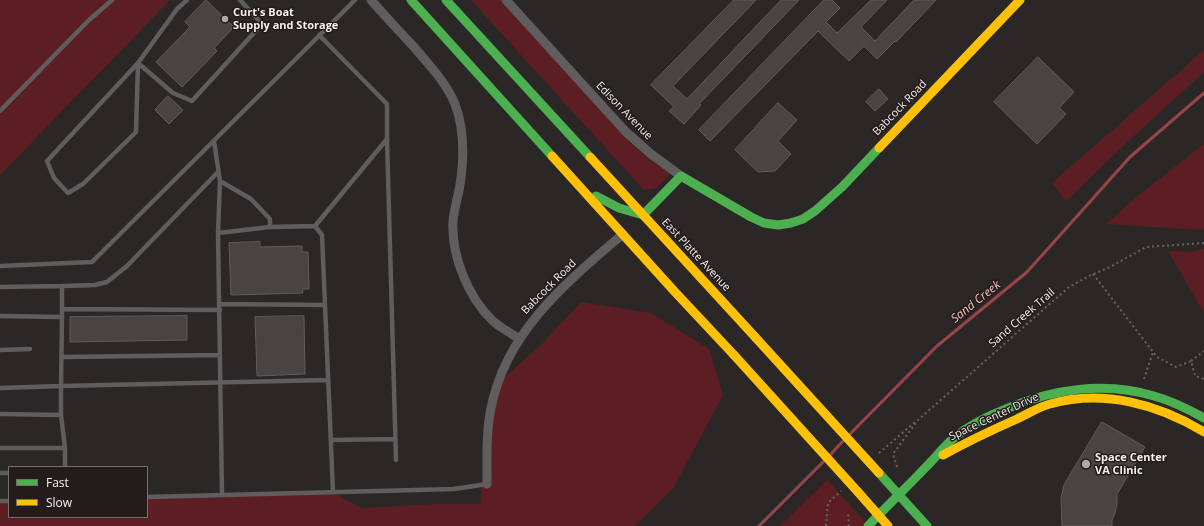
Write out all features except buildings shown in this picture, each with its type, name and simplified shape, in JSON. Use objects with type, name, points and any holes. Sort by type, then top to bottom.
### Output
[{"type":"main road","points":[[411,0],[888,526]]},
{"type":"main road","name":"East Platte Avenue","points":[[446,0],[927,526]]},
{"type":"main road","name":"Babcock Road","points":[[791,223],[803,219],[815,211],[842,187],[1020,0]]},
{"type":"main road","points":[[568,174],[594,195],[614,208],[630,214],[643,215],[681,176]]},
{"type":"main road","name":"Edison Avenue","points":[[681,176],[764,223],[791,223]]},
{"type":"main road","name":"Space Center Drive","points":[[868,526],[954,438],[976,423],[1024,400],[1050,392],[1113,387],[1131,390],[1176,403],[1204,418]]},
{"type":"main road","name":"Space Center Drive","points":[[932,461],[970,440],[1050,404],[1074,400],[1098,398],[1129,401],[1150,406],[1174,415],[1204,432]]},
{"type":"street","points":[[371,0],[438,75],[455,104],[462,142],[461,172],[453,221],[457,260],[470,291],[492,321],[520,339]]},
{"type":"street","name":"Edison Avenue","points":[[506,0],[626,132],[651,154],[681,176]]},
{"type":"street","name":"Babcock Road","points":[[487,484],[486,450],[491,408],[502,372],[529,324],[556,294],[623,234]]},
{"type":"lane","points":[[0,111],[88,21],[112,0]]},
{"type":"lane","points":[[138,63],[136,132],[83,184],[68,193],[54,178],[47,161],[138,63],[177,8],[187,0]]},
{"type":"lane","points":[[138,63],[173,93],[192,101],[262,24],[240,0]]},
{"type":"lane","points":[[0,266],[92,262],[355,0]]},
{"type":"lane","points":[[319,35],[387,104],[396,460]]},
{"type":"lane","points":[[218,233],[270,227],[315,226],[387,139]]},
{"type":"lane","points":[[214,141],[220,181],[218,233],[222,495]]},
{"type":"lane","points":[[0,287],[95,285],[108,282],[127,266],[218,172]]},
{"type":"lane","points":[[220,181],[251,199],[270,219],[270,227]]},
{"type":"lane","points":[[315,226],[322,235],[333,492]]},
{"type":"lane","points":[[62,286],[61,415],[65,448],[65,466]]},
{"type":"lane","points":[[220,304],[325,306]]},
{"type":"lane","points":[[62,309],[220,310]]},
{"type":"lane","points":[[0,316],[62,317]]},
{"type":"lane","points":[[0,350],[30,349]]},
{"type":"lane","points":[[62,357],[220,355]]},
{"type":"lane","points":[[0,388],[221,381],[328,380]]},
{"type":"lane","points":[[1161,410],[1164,399]]},
{"type":"lane","points":[[0,414],[61,415]]},
{"type":"lane","points":[[331,440],[395,439]]},
{"type":"lane","points":[[0,448],[65,448]]},
{"type":"lane","points":[[148,497],[454,489],[487,484]]},
{"type":"path","name":"Sand Creek Trail","points":[[897,467],[893,454],[918,420],[1069,287],[1146,247],[1168,247],[1204,243]]},
{"type":"path","points":[[1093,274],[1157,357],[1176,367],[1191,361],[1204,351]]},
{"type":"path","points":[[1144,379],[1153,352]]},
{"type":"path","points":[[1191,361],[1195,376],[1204,379]]},
{"type":"path","points":[[848,512],[848,526]]},
{"type":"shaded area","points":[[0,0],[170,0],[0,175]]},
{"type":"shaded area","points":[[471,0],[506,0],[630,143],[670,174],[657,188],[644,190]]},
{"type":"shaded area","points":[[1204,50],[1204,72],[1066,201],[1052,183]]},
{"type":"shaded area","points":[[1204,144],[1204,228],[1202,230],[1106,224],[1140,194]]},
{"type":"shaded area","points":[[1204,249],[1204,313],[1168,251],[1190,252]]},
{"type":"shaded area","points":[[581,302],[651,313],[709,349],[723,395],[674,487],[635,526],[0,526],[0,501],[8,501],[8,518],[148,518],[148,497],[333,492],[361,508],[437,504],[480,504],[486,450],[498,383],[541,345]]},
{"type":"shaded area","points":[[827,480],[869,526],[780,526]]},
{"type":"waterway","name":"Sand Creek","points":[[850,434],[937,346],[1027,272],[1130,157],[1204,93]]},
{"type":"waterway","name":"Sand Creek","points":[[831,454],[843,441]]},
{"type":"waterway","name":"Sand Creek","points":[[759,526],[824,461]]},
{"type":"traffic: fast","points":[[411,0],[552,156]]},
{"type":"traffic: fast","points":[[446,0],[590,157]]},
{"type":"traffic: fast","points":[[643,215],[681,176],[764,223],[778,225],[791,223],[803,219],[815,211],[842,187],[879,148]]},
{"type":"traffic: fast","points":[[596,196],[619,208],[643,215]]},
{"type":"traffic: fast","points":[[868,526],[955,437],[986,418],[1042,396],[1079,389],[1098,388],[1135,391],[1161,398],[1204,418]]},
{"type":"traffic: fast","points":[[879,473],[927,526]]},
{"type":"traffic: slow","points":[[879,148],[1020,0]]},
{"type":"traffic: slow","points":[[552,156],[734,355]]},
{"type":"traffic: slow","points":[[590,157],[756,338]]},
{"type":"traffic: slow","points":[[756,338],[879,473]]},
{"type":"traffic: slow","points":[[734,355],[858,492]]},
{"type":"traffic: slow","points":[[943,455],[1041,407],[1070,400],[1090,398],[1130,402],[1149,407],[1186,422],[1204,432]]},
{"type":"traffic: slow","points":[[858,492],[888,526]]},
{"type":"place","name":"Curt's Boat Supply and Storage","points":[[225,19]]},
{"type":"place","name":"Space Center VA Clinic","points":[[1086,464]]}]
